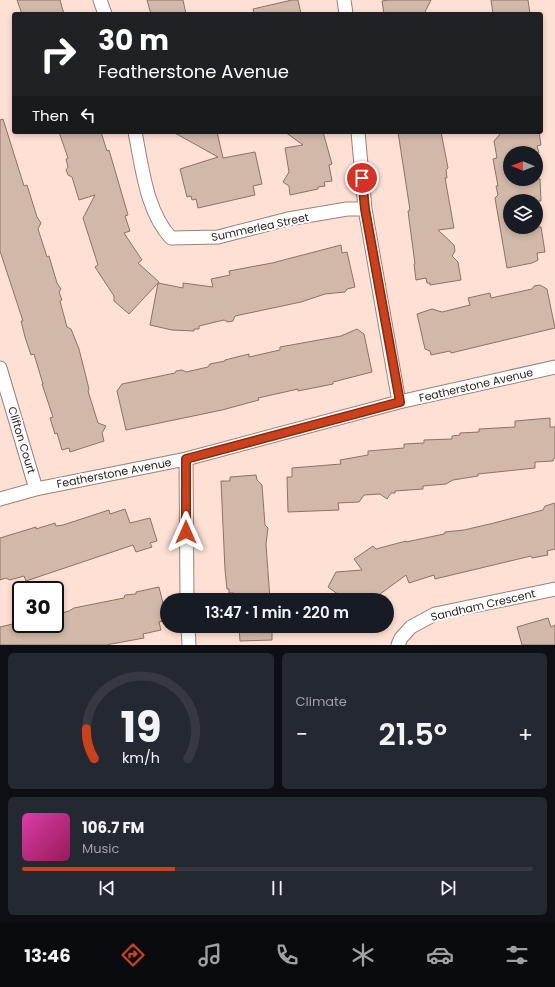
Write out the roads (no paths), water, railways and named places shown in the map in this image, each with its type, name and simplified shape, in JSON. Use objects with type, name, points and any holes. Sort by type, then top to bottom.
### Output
[{"type":"street","points":[[100,0],[103,12]]},
{"type":"street","points":[[344,0],[346,12]]},
{"type":"street","name":"Summerlea Street","points":[[134,134],[149,195],[162,228],[171,238],[218,237],[288,219],[347,210],[365,209]]},
{"type":"street","points":[[358,134],[365,209],[400,402]]},
{"type":"street","name":"Featherstone Avenue","points":[[0,499],[36,489],[186,459],[400,402],[555,367]]},
{"type":"street","name":"Clifton Court","points":[[0,368],[36,489]]},
{"type":"street","points":[[186,459],[187,593]]},
{"type":"street","name":"Sandham Crescent","points":[[398,645],[401,638],[411,627],[435,614],[555,589]]},
{"type":"street","points":[[188,633],[189,645]]}]
